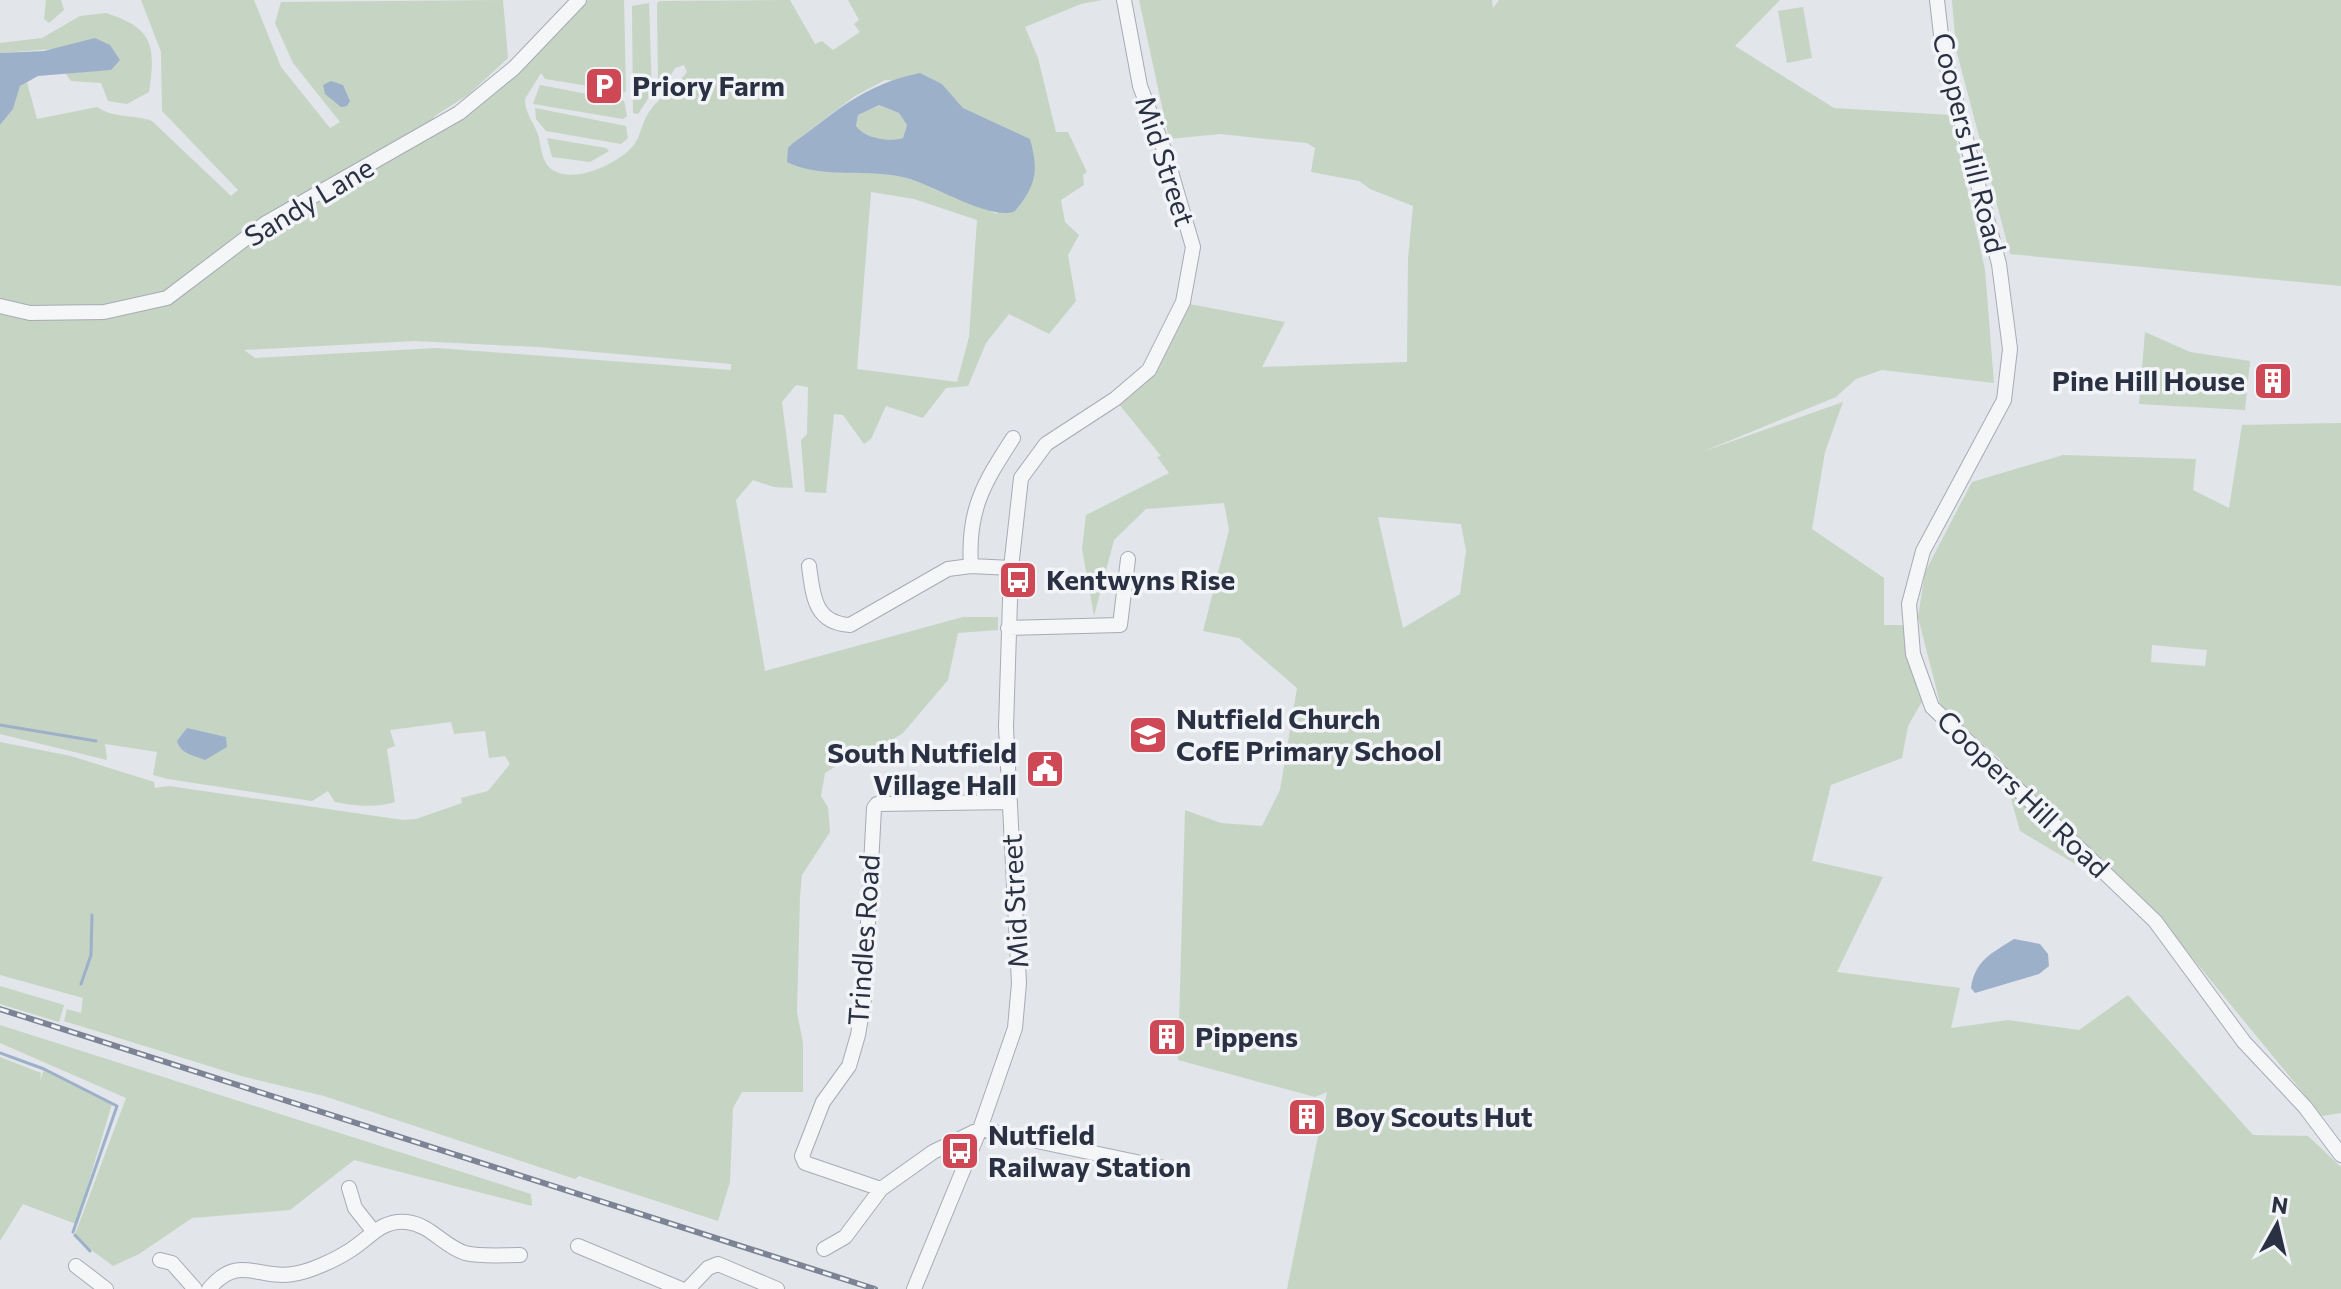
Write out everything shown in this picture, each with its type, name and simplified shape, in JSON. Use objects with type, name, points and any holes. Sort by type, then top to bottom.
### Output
[{"type":"street","name":"Sandy Lane","points":[[0,306],[30,313],[104,312],[167,298],[266,223],[459,113],[514,68],[579,0]]},
{"type":"street","name":"Mid Street","points":[[914,1289],[980,1129],[1015,1028],[1019,983],[1006,727],[1011,568],[1021,478],[1046,444],[1115,399],[1149,370],[1183,302],[1193,247],[1166,155],[1140,86],[1124,0]]},
{"type":"street","name":"Coopers Hill Road","points":[[1937,0],[1943,52],[1999,264],[2010,349],[2004,400],[1923,551],[1909,604],[1913,654],[1932,707],[2155,921],[2244,1042],[2305,1107],[2341,1155]]},
{"type":"street","points":[[971,566],[970,536],[975,504],[1013,438]]},
{"type":"street","points":[[1008,628],[1120,625],[1128,559]]},
{"type":"street","points":[[809,566],[813,594],[820,613],[836,623],[850,625],[865,619],[930,577],[954,567],[1011,568]]},
{"type":"street","name":"Trindles Road","points":[[881,1189],[805,1163],[802,1156],[818,1111],[849,1066],[858,1035],[864,999],[874,808],[877,804],[1010,802]]},
{"type":"street","points":[[824,1249],[845,1237],[881,1189],[933,1152],[980,1129],[1179,1171]]},
{"type":"street","points":[[349,1188],[355,1208],[374,1232]]},
{"type":"street","points":[[209,1289],[218,1277],[238,1269],[292,1275],[348,1252],[382,1224],[406,1221],[428,1228],[443,1242],[467,1253],[520,1255]]},
{"type":"street","points":[[578,1246],[681,1289]]},
{"type":"street","points":[[166,1261],[195,1289]]},
{"type":"street","points":[[688,1289],[708,1268],[718,1264],[777,1289]]},
{"type":"street","points":[[76,1266],[106,1289]]},
{"type":"green space","points":[[46,0],[61,0],[64,10],[49,23],[44,19]]},
{"type":"green space","points":[[141,0],[254,0],[281,67],[330,128],[340,122],[293,63],[275,23],[281,2],[503,0],[508,58],[468,95],[436,115],[402,153],[479,103],[545,45],[588,0],[624,0],[626,92],[545,79],[541,73],[525,99],[545,161],[558,173],[569,175],[593,171],[626,153],[636,142],[653,107],[687,72],[684,65],[675,68],[666,84],[658,83],[657,3],[660,1],[790,0],[815,44],[822,41],[833,50],[860,32],[854,24],[859,20],[848,0],[1102,0],[1081,4],[1025,27],[1038,58],[1056,132],[1068,132],[1087,172],[1083,175],[1084,185],[1061,200],[1065,222],[1079,235],[1068,255],[1076,301],[1049,334],[1009,314],[986,343],[968,386],[946,388],[923,418],[886,406],[871,439],[864,444],[843,415],[834,414],[826,493],[805,492],[801,440],[807,434],[808,387],[796,385],[782,402],[793,488],[774,487],[753,480],[736,500],[765,671],[963,617],[998,617],[998,630],[958,633],[948,680],[903,733],[884,745],[869,746],[825,773],[821,796],[828,807],[830,832],[802,875],[800,896],[797,1012],[803,1043],[803,1092],[742,1092],[733,1108],[730,1182],[718,1221],[579,1176],[575,1179],[324,1096],[241,1076],[64,1021],[67,1009],[81,1013],[83,998],[0,975],[0,742],[71,756],[154,782],[155,788],[169,786],[403,820],[416,819],[462,803],[461,798],[488,791],[510,764],[505,756],[489,758],[485,731],[454,734],[451,722],[390,730],[395,746],[387,749],[395,802],[357,805],[335,802],[328,791],[312,801],[168,779],[153,775],[157,752],[105,744],[107,760],[0,734],[0,125],[13,109],[20,86],[27,82],[37,119],[97,107],[152,121],[231,196],[238,190],[162,111],[161,52]],"holes":[[[885,80],[942,84],[963,108],[984,119],[997,214],[901,176],[792,164],[793,143],[855,96]],[[871,192],[914,199],[977,220],[969,337],[957,382],[857,369]],[[415,341],[538,347],[731,364],[731,370],[437,348],[255,358],[244,350]]]},
{"type":"green space","points":[[1139,0],[1492,0],[1493,8],[1499,0],[1780,0],[1735,46],[1834,108],[1951,115],[1985,270],[1994,383],[1882,370],[1856,379],[1836,397],[1702,452],[1843,402],[1825,452],[1812,529],[1884,578],[1884,625],[1904,625],[1906,650],[1923,700],[1908,726],[1902,758],[1831,785],[1812,861],[1883,877],[1837,972],[1960,988],[1951,1028],[2008,1020],[2079,1030],[2128,995],[2253,1135],[2308,1136],[2341,1167],[2341,1289],[1287,1289],[1327,1092],[1315,1097],[1178,1060],[1185,810],[1221,823],[1262,826],[1280,790],[1297,688],[1239,638],[1203,631],[1229,530],[1224,503],[1146,509],[1114,540],[1094,616],[1082,549],[1086,515],[1169,473],[1157,457],[1161,456],[1118,403],[1189,304],[1285,322],[1262,367],[1407,362],[1408,259],[1413,206],[1370,189],[1359,181],[1311,172],[1315,148],[1307,143],[1220,134],[1169,139]],"holes":[[[1378,517],[1461,524],[1466,551],[1460,594],[1403,628]]]},
{"type":"green space","points":[[1952,0],[2341,0],[2341,286],[2010,254],[1956,49]]},
{"type":"green space","points":[[649,3],[652,93],[638,114],[633,113],[632,6]]},
{"type":"green space","points":[[1803,7],[1812,58],[1787,63],[1778,11]]},
{"type":"green space","points":[[106,13],[134,25],[148,40],[151,50],[149,92],[127,104],[108,101],[101,83],[71,81],[65,73],[110,70],[53,49],[0,53],[0,43],[42,38],[80,16]]},
{"type":"green space","points":[[540,85],[624,101],[627,116],[623,119],[533,104]]},
{"type":"green space","points":[[879,105],[899,113],[907,125],[903,138],[878,138],[865,134],[856,126],[858,115]]},
{"type":"green space","points":[[535,108],[626,126],[628,138],[621,144],[546,131],[536,119]]},
{"type":"green space","points":[[547,138],[609,151],[590,162],[552,157]]},
{"type":"green space","points":[[2145,332],[2190,352],[2250,361],[2245,410],[2139,404]]},
{"type":"green space","points":[[2341,423],[2341,1113],[2322,1116],[2153,910],[2020,831],[2000,759],[1941,707],[1918,617],[1925,572],[1972,482],[2063,455],[2196,459],[2193,490],[2229,508],[2242,425]],"holes":[[[2152,645],[2207,650],[2205,666],[2151,662]]]},
{"type":"green space","points":[[0,986],[64,1005],[59,1022],[0,1004]]},
{"type":"green space","points":[[0,1025],[531,1194],[532,1206],[354,1160],[290,1210],[192,1218],[139,1254],[113,1266],[74,1237],[126,1098],[0,1043]]},
{"type":"green space","points":[[0,1057],[41,1073],[40,1081],[44,1069],[112,1104],[76,1224],[23,1204],[0,1241]]},
{"type":"water","points":[[95,38],[110,45],[120,60],[111,70],[38,76],[20,86],[13,109],[0,125],[0,53],[44,51]]},
{"type":"water","points":[[920,73],[942,84],[963,108],[1030,139],[1034,178],[1015,211],[993,212],[979,208],[910,179],[816,171],[787,162],[788,148],[793,143],[852,100],[899,78]],"holes":[[[879,105],[899,113],[907,125],[903,138],[878,138],[856,126],[858,115]]]},
{"type":"water","points":[[331,81],[343,85],[350,101],[347,106],[341,107],[325,94],[323,85]]},
{"type":"water","points":[[187,728],[226,737],[227,747],[205,760],[188,754],[177,741]]},
{"type":"water","points":[[2014,939],[2040,944],[2048,954],[2049,966],[2039,974],[1975,993],[1971,988],[1976,970],[1992,953]]},
{"type":"waterway","points":[[0,725],[96,741]]},
{"type":"waterway","points":[[81,984],[91,955],[92,915]]},
{"type":"waterway","points":[[0,1053],[44,1069],[117,1106],[73,1232]]},
{"type":"waterway","points":[[75,1235],[90,1251]]},
{"type":"railway","points":[[0,1009],[875,1289]]},
{"type":"place","name":"Priory Farm","points":[[604,86]]},
{"type":"place","name":"Pine Hill House","points":[[2273,381]]},
{"type":"place","name":"Kentwyns Rise","points":[[1018,580]]},
{"type":"place","name":"Nutfield Church CofE Primary School","points":[[1148,735]]},
{"type":"place","name":"South Nutfield Village Hall","points":[[1045,769]]},
{"type":"place","name":"Pippens","points":[[1167,1037]]},
{"type":"place","name":"Boy Scouts Hut","points":[[1307,1117]]},
{"type":"place","name":"Nutfield Railway Station","points":[[960,1151]]}]
